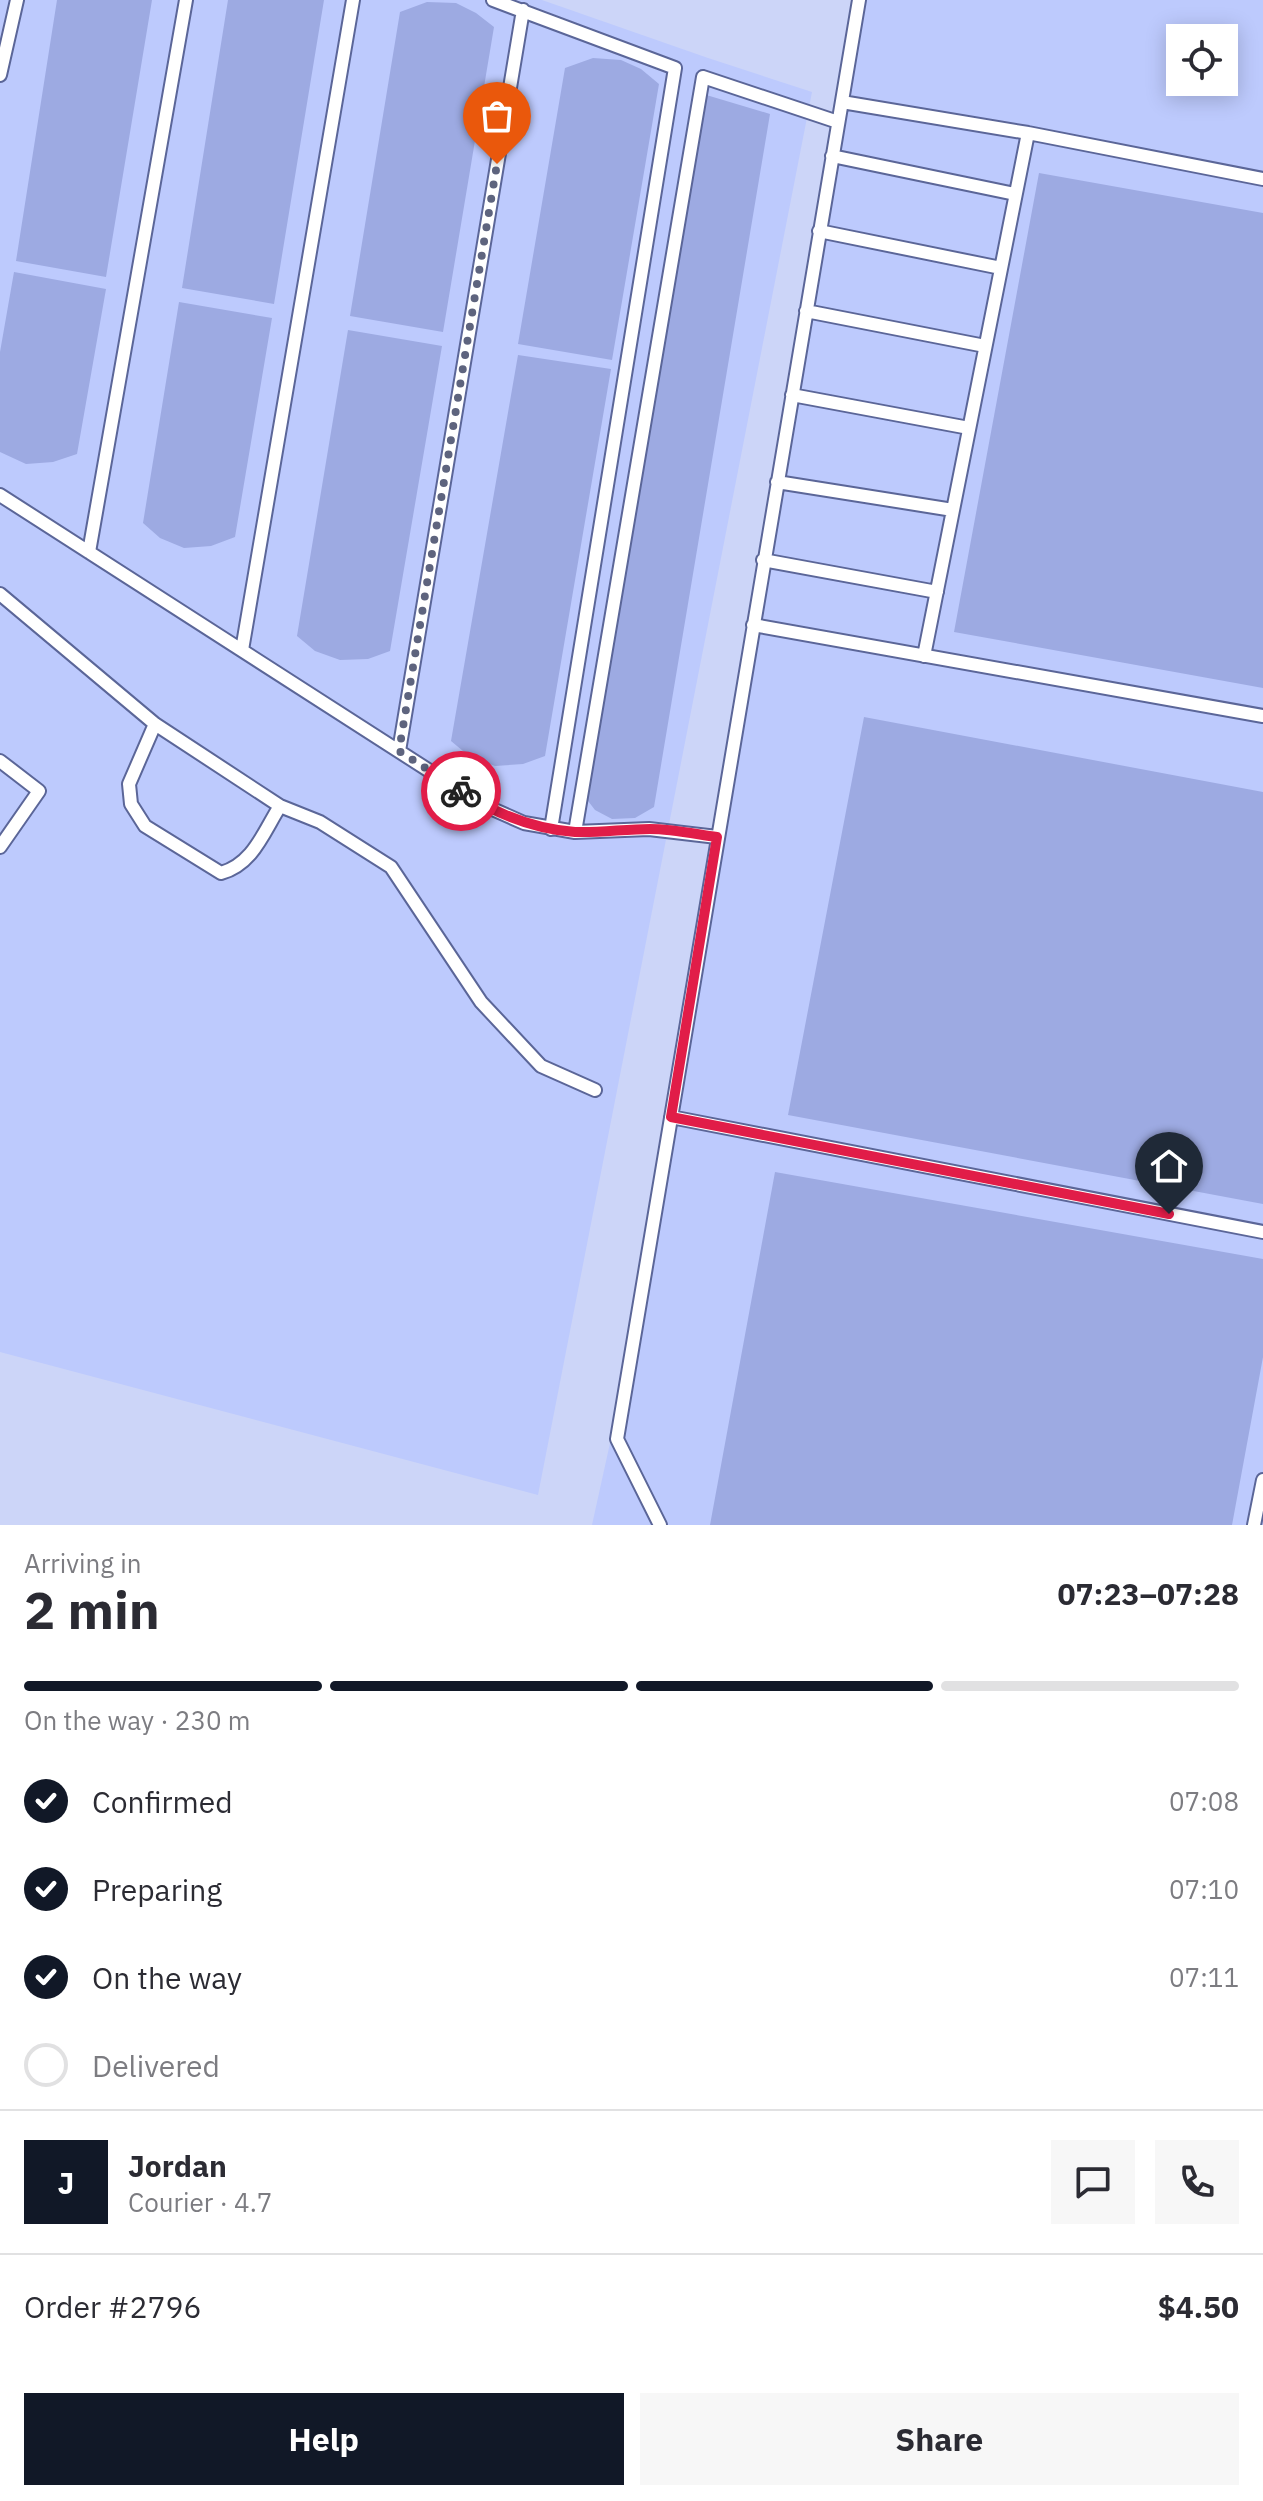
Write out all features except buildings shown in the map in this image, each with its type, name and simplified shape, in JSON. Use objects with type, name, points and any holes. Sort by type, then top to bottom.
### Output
[{"type":"lane","points":[[0,75],[17,0]]},
{"type":"lane","points":[[89,552],[186,0]]},
{"type":"lane","points":[[242,650],[353,0]]},
{"type":"lane","points":[[493,0],[675,68],[551,829]]},
{"type":"lane","points":[[660,1525],[617,1439],[859,0]]},
{"type":"lane","points":[[399,751],[523,10]]},
{"type":"lane","points":[[575,832],[703,77],[838,122]]},
{"type":"lane","points":[[842,102],[1028,133],[1263,179]]},
{"type":"lane","points":[[924,656],[1028,133]]},
{"type":"lane","points":[[832,156],[1015,194]]},
{"type":"lane","points":[[819,231],[1001,268]]},
{"type":"lane","points":[[806,311],[985,346]]},
{"type":"lane","points":[[792,395],[969,428]]},
{"type":"lane","points":[[777,482],[953,510]]},
{"type":"lane","points":[[0,495],[502,815],[524,823],[575,832],[649,829],[717,837]]},
{"type":"lane","points":[[763,560],[937,592]]},
{"type":"lane","points":[[0,594],[155,724],[280,806],[320,822],[391,867],[481,1002],[541,1066],[595,1090]]},
{"type":"lane","points":[[753,625],[1263,716]]},
{"type":"lane","points":[[155,724],[129,784],[131,804],[145,826],[221,873],[236,868],[247,859],[280,806]]},
{"type":"lane","points":[[0,761],[39,791],[0,847]]},
{"type":"lane","points":[[671,1117],[1263,1232]]},
{"type":"lane","points":[[1254,1525],[1263,1480]]},
{"type":"shaded area","points":[[0,0],[542,0],[812,92],[538,1495],[0,1352]]},
{"type":"shaded area","points":[[859,0],[1263,0],[1263,1525],[592,1525],[612,1434]]},
{"type":"way so far","points":[[461,791],[399,751],[497,164]]},
{"type":"route","points":[[461,791],[502,815],[551,829],[575,832],[649,829],[717,837],[671,1117],[1169,1214]]}]
